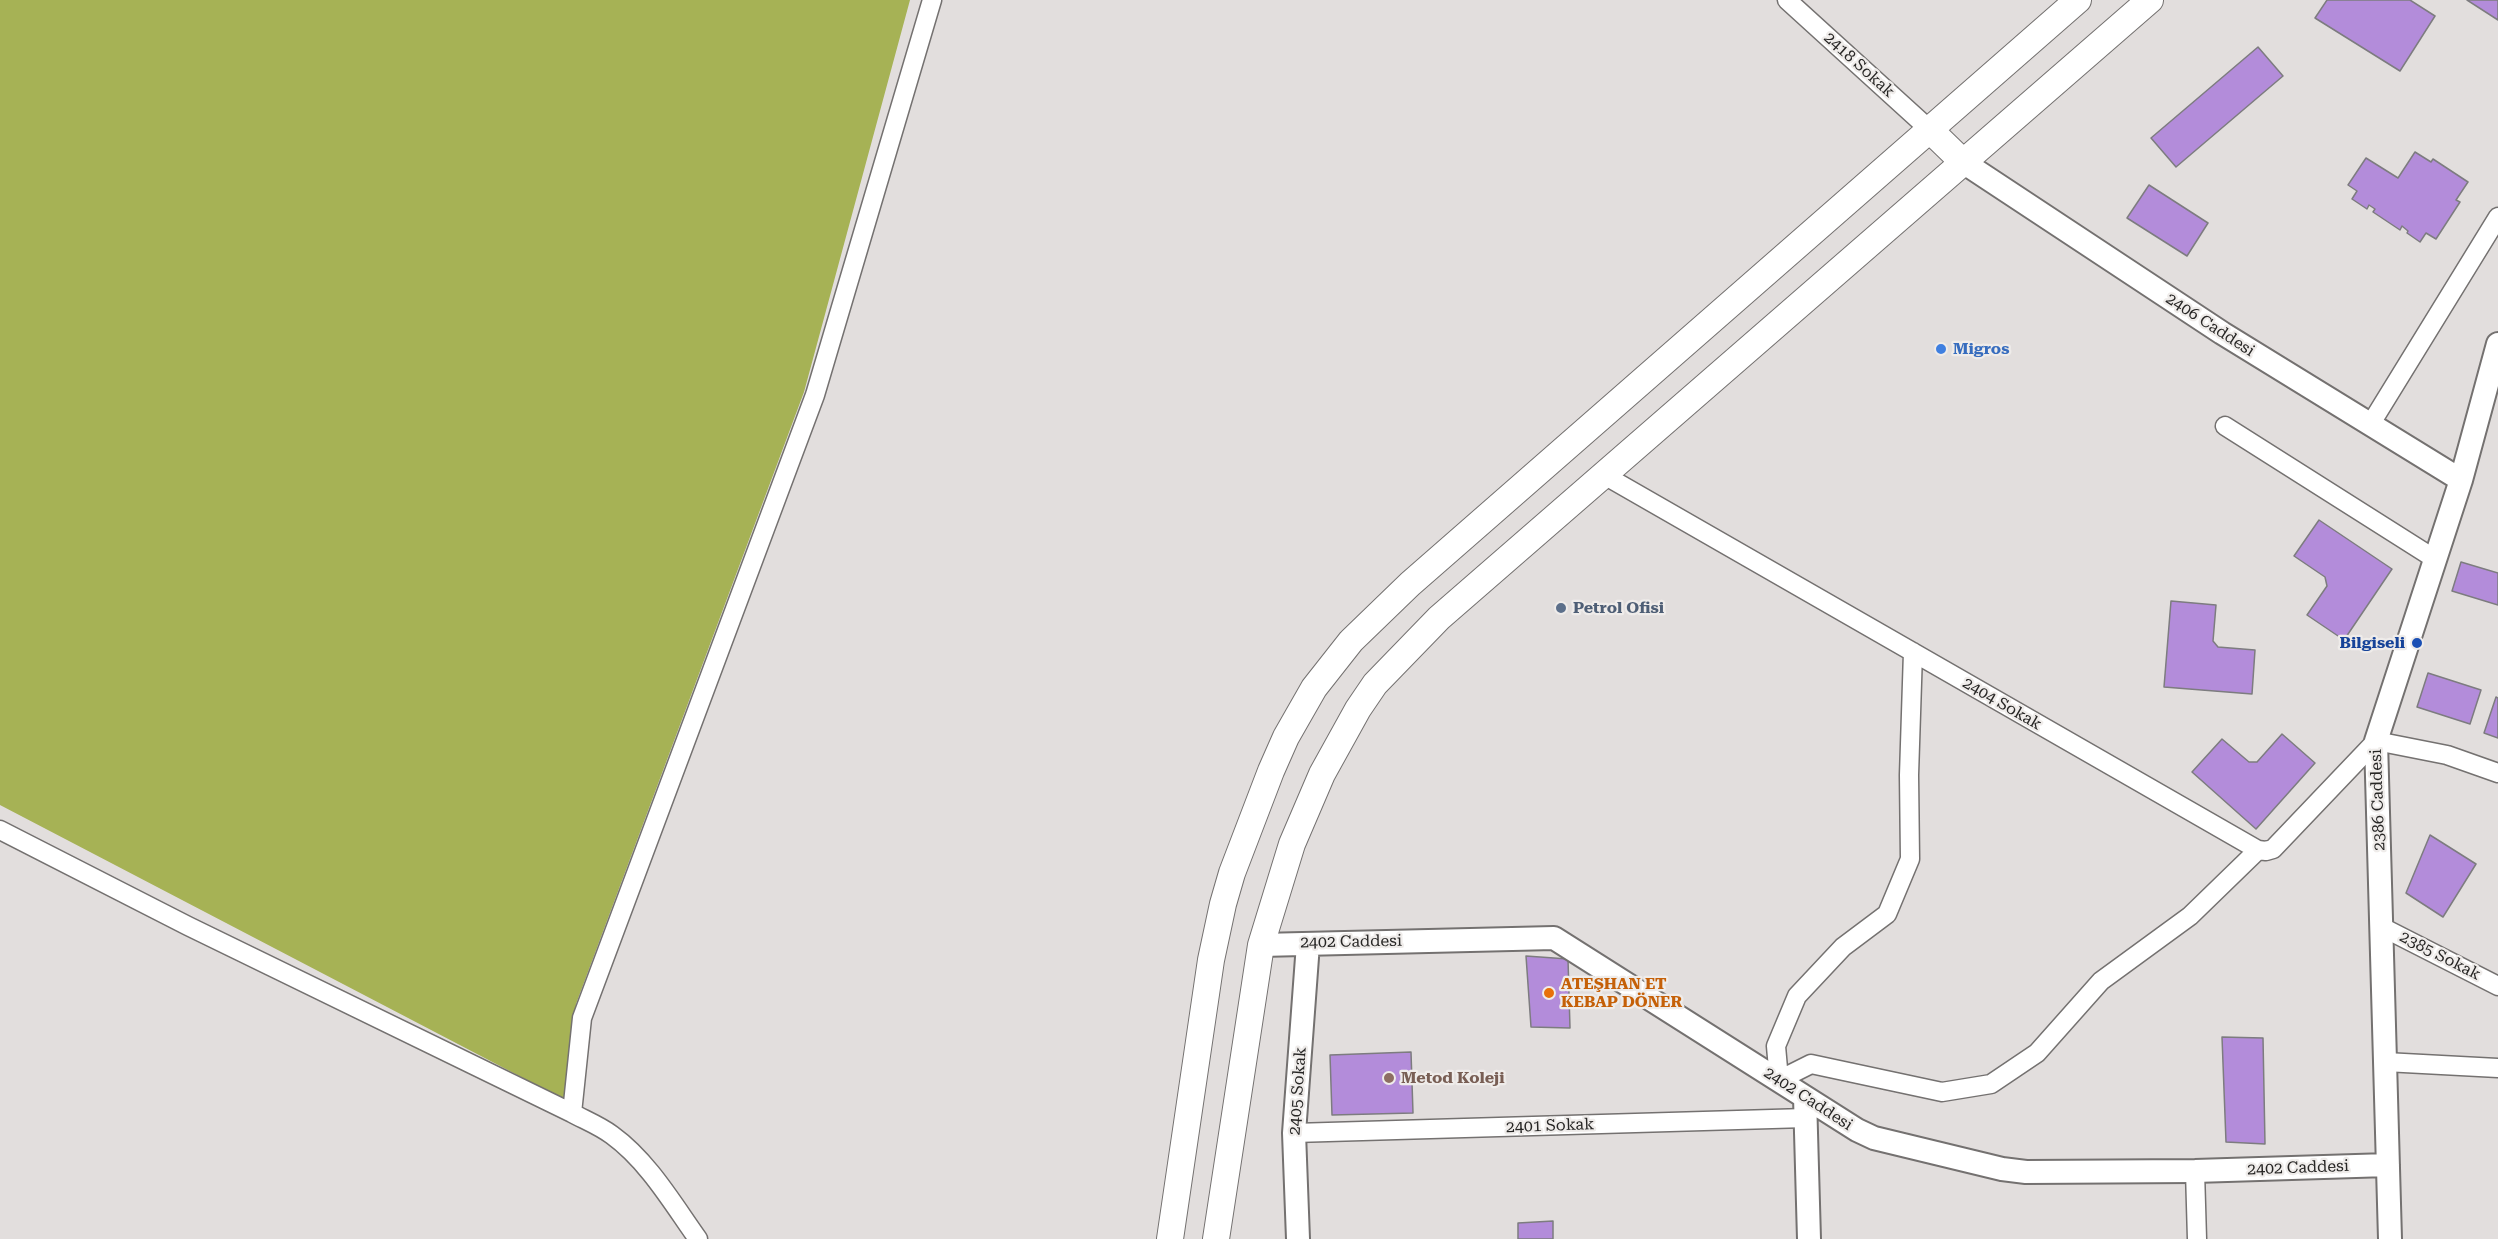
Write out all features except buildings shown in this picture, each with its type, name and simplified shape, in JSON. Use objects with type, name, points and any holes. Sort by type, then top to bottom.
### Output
[{"type":"main road","points":[[1170,1239],[1211,960],[1223,904],[1271,771],[1314,688],[1351,641],[1410,584],[2078,0]]},
{"type":"main road","points":[[1216,1239],[1261,945],[1280,879],[1305,810],[1341,737],[1375,684],[1439,618],[2150,0]]},
{"type":"main road","points":[[1930,130],[1964,162]]},
{"type":"street","points":[[572,1113],[582,1018],[815,395],[932,0]]},
{"type":"street","name":"2418 Sokak","points":[[1787,0],[1930,130]]},
{"type":"street","name":"2406 Caddesi","points":[[1964,162],[2222,333],[2461,480]]},
{"type":"street","points":[[2370,425],[2498,217]]},
{"type":"street","name":"2386 Caddesi","points":[[2390,1239],[2376,741],[2461,480],[2498,344]]},
{"type":"street","points":[[2225,426],[2435,559]]},
{"type":"street","name":"2404 Sokak","points":[[1604,475],[2258,850]]},
{"type":"street","points":[[1913,652],[1909,775],[1910,859],[1887,914],[1843,947],[1797,996],[1776,1046],[1779,1080],[1811,1064],[1941,1092],[1991,1084],[2037,1053],[2101,981],[2190,916],[2258,850],[2273,849],[2376,741],[2447,755],[2498,772]]},
{"type":"street","points":[[0,830],[188,926],[572,1113],[612,1135],[658,1183],[698,1239]]},
{"type":"street","name":"2385 Sokak","points":[[2382,927],[2498,986]]},
{"type":"street","name":"2402 Caddesi","points":[[1261,945],[1554,938],[1779,1080],[1805,1108],[1874,1138],[2002,1169],[2059,1172],[2195,1171],[2388,1165]]},
{"type":"street","name":"2405 Sokak","points":[[1298,1239],[1294,1133],[1308,944]]},
{"type":"street","points":[[2385,1062],[2498,1068]]},
{"type":"street","points":[[1805,1108],[1809,1239]]},
{"type":"street","name":"2401 Sokak","points":[[1294,1133],[1805,1108]]},
{"type":"street","points":[[2195,1171],[2197,1239]]},
{"type":"green space","points":[[0,0],[910,0],[804,392],[576,1004],[569,1102],[0,805]]},
{"type":"place","name":"Migros","points":[[1941,349]]},
{"type":"place","name":"Petrol Ofisi","points":[[1561,608]]},
{"type":"place","name":"Bilgiseli","points":[[2417,643]]},
{"type":"place","name":"ATEŞHAN ET KEBAP DÖNER","points":[[1549,993]]},
{"type":"place","name":"Metod Koleji","points":[[1389,1078]]}]
